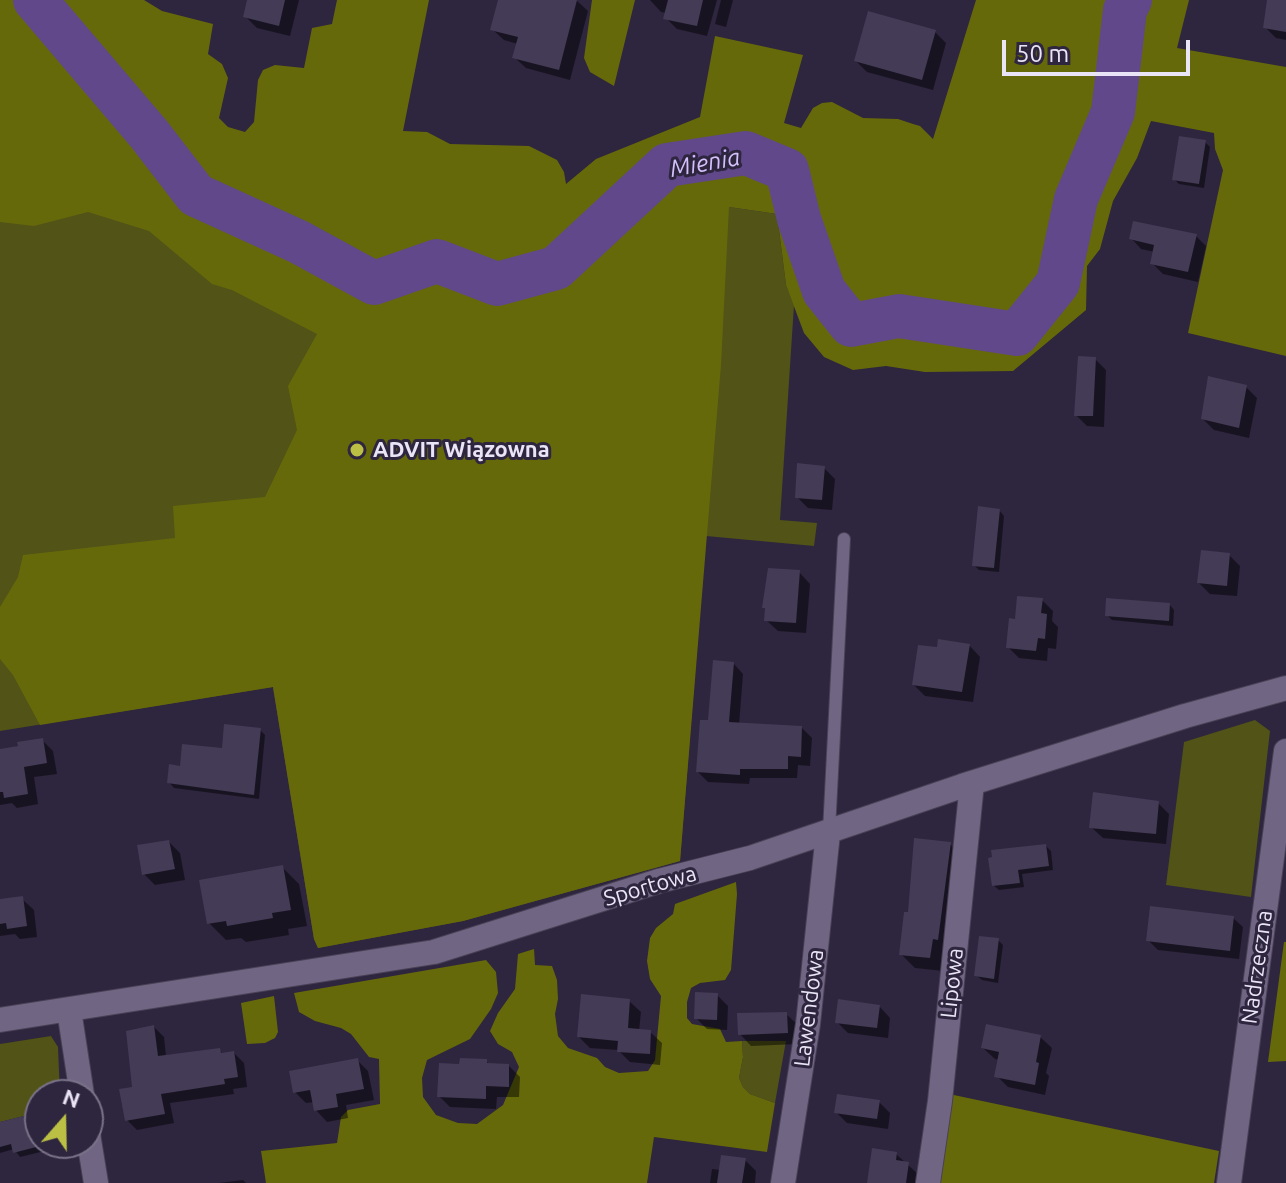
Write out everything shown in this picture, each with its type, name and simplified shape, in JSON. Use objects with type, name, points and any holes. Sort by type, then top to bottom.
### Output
[{"type":"street","name":"Sportowa","points":[[0,1020],[434,952],[659,881],[750,858],[972,783],[1185,716],[1286,688]]},
{"type":"street","name":"Nadrzeczna","points":[[1229,1183],[1286,751]]},
{"type":"street","name":"Lipowa","points":[[928,1183],[940,1101],[972,783]]},
{"type":"street","name":"Lawendowa","points":[[783,1183],[808,1024],[828,833]]},
{"type":"street","points":[[69,1010],[80,1079]]},
{"type":"street","points":[[92,1159],[96,1183]]},
{"type":"lane","points":[[828,833],[844,539]]},
{"type":"shaded area","points":[[0,0],[144,0],[162,11],[213,24],[208,54],[222,64],[228,78],[219,118],[228,127],[245,132],[254,122],[258,80],[263,70],[275,65],[304,68],[312,28],[332,24],[337,0],[429,0],[403,131],[427,132],[450,144],[529,146],[557,160],[566,184],[596,159],[700,117],[715,36],[803,55],[784,123],[801,128],[813,108],[832,102],[863,118],[898,119],[920,126],[933,139],[976,0],[1189,0],[1177,48],[1286,67],[1286,356],[1188,333],[1223,170],[1215,149],[1214,133],[1151,121],[1137,158],[1113,201],[1100,249],[1087,266],[1086,310],[1013,371],[925,372],[886,366],[853,370],[824,357],[804,333],[786,285],[777,214],[729,207],[721,365],[680,861],[463,921],[318,948],[314,939],[273,687],[40,725],[13,675],[0,659],[0,607],[18,577],[23,555],[175,538],[173,506],[265,497],[297,430],[288,386],[317,334],[232,290],[212,284],[149,231],[88,212],[34,226],[0,222]]},
{"type":"shaded area","points":[[592,0],[635,0],[614,86],[590,72],[584,58]]},
{"type":"shaded area","name":"ADVIT Wiązowna","points":[[0,56],[103,152],[695,202],[777,214],[786,285],[794,305],[780,520],[817,523],[814,546],[706,536],[680,861],[463,921],[318,948],[314,939],[273,687],[0,731]]},
{"type":"shaded area","points":[[1255,720],[1270,731],[1251,897],[1166,885],[1184,742]]},
{"type":"shaded area","points":[[736,882],[731,970],[725,980],[700,983],[691,988],[687,1018],[692,1024],[720,1029],[726,1042],[742,1041],[739,1078],[743,1087],[750,1094],[775,1103],[767,1152],[654,1137],[647,1183],[266,1183],[261,1151],[337,1143],[341,1117],[348,1110],[380,1104],[379,1059],[369,1057],[351,1034],[341,1028],[315,1021],[299,1012],[294,993],[486,960],[496,972],[498,993],[491,1009],[470,1039],[427,1060],[422,1078],[423,1097],[436,1115],[458,1123],[477,1124],[503,1105],[519,1067],[512,1052],[498,1044],[490,1031],[515,989],[518,954],[534,949],[535,965],[552,966],[557,980],[555,1014],[558,1036],[568,1048],[597,1058],[605,1067],[619,1073],[648,1071],[655,1060],[661,996],[650,979],[647,961],[650,938],[656,928],[673,914],[675,904]]},
{"type":"shaded area","points":[[1284,942],[1286,1061],[1268,1062]]},
{"type":"shaded area","points":[[274,996],[278,1032],[275,1038],[265,1043],[247,1044],[241,1003]]},
{"type":"shaded area","points":[[51,1036],[58,1047],[59,1079],[24,1079],[24,1116],[0,1122],[0,1044]]},
{"type":"shaded area","points":[[742,1041],[786,1041],[775,1103],[750,1094],[743,1087],[739,1078]]},
{"type":"shaded area","points":[[949,1094],[1219,1151],[1214,1183],[937,1183]]},
{"type":"building","points":[[247,0],[285,0],[279,26],[243,17]]},
{"type":"building","points":[[498,0],[577,0],[559,70],[512,58],[518,37],[490,30]]},
{"type":"building","points":[[668,0],[703,0],[697,26],[663,19]]},
{"type":"building","points":[[1267,0],[1286,0],[1286,32],[1263,28]]},
{"type":"building","points":[[868,11],[936,30],[922,80],[854,61]]},
{"type":"building","points":[[1179,136],[1206,140],[1199,184],[1172,180]]},
{"type":"building","points":[[1133,221],[1197,234],[1188,272],[1150,264],[1154,245],[1129,239]]},
{"type":"building","points":[[1078,356],[1096,357],[1093,416],[1074,416]]},
{"type":"building","points":[[1208,376],[1247,385],[1239,428],[1201,419]]},
{"type":"building","points":[[797,463],[825,466],[822,500],[795,498]]},
{"type":"building","points":[[978,506],[1000,509],[994,568],[972,566]]},
{"type":"building","points":[[1201,550],[1230,553],[1227,586],[1197,583]]},
{"type":"building","points":[[768,568],[800,570],[796,623],[764,621],[765,608],[762,608]]},
{"type":"building","points":[[1017,596],[1043,598],[1041,613],[1047,614],[1045,639],[1038,638],[1036,651],[1006,648],[1009,618],[1015,619]]},
{"type":"building","points":[[1106,598],[1170,603],[1169,621],[1105,616]]},
{"type":"building","points":[[938,639],[970,644],[962,692],[912,685],[918,645],[937,647]]},
{"type":"building","points":[[713,660],[734,662],[729,722],[802,726],[801,757],[788,756],[788,769],[740,769],[740,775],[696,772],[700,720],[708,720]]},
{"type":"building","points":[[224,724],[261,728],[254,795],[167,783],[169,764],[180,766],[182,744],[222,748]]},
{"type":"building","points":[[43,738],[47,763],[24,767],[28,794],[4,798],[3,792],[0,792],[0,749],[18,746],[17,742]]},
{"type":"building","points":[[1093,792],[1159,801],[1156,834],[1089,828]]},
{"type":"building","points":[[914,838],[951,842],[938,940],[933,939],[930,958],[899,955],[904,912],[908,912]]},
{"type":"building","points":[[169,840],[175,869],[142,875],[137,845]]},
{"type":"building","points":[[1046,844],[1049,866],[1018,870],[1020,883],[992,886],[988,858],[992,857],[991,850]]},
{"type":"building","points":[[283,865],[291,910],[272,913],[273,918],[227,926],[226,921],[207,924],[199,880]]},
{"type":"building","points":[[23,896],[27,926],[7,929],[6,923],[0,924],[0,899]]},
{"type":"building","points":[[1150,906],[1234,916],[1230,951],[1146,941]]},
{"type":"building","points":[[979,936],[999,938],[994,979],[974,976]]},
{"type":"building","points":[[695,992],[718,993],[717,1020],[694,1019]]},
{"type":"building","points":[[581,994],[630,999],[628,1028],[651,1030],[650,1054],[617,1052],[618,1041],[577,1037]]},
{"type":"building","points":[[838,999],[880,1005],[877,1028],[835,1023]]},
{"type":"building","points":[[787,1012],[788,1033],[738,1035],[737,1013]]},
{"type":"building","points":[[986,1024],[1041,1035],[1035,1085],[994,1077],[999,1052],[981,1048]]},
{"type":"building","points":[[154,1025],[158,1056],[220,1048],[221,1053],[234,1051],[238,1077],[224,1079],[225,1084],[161,1094],[165,1114],[125,1121],[119,1089],[132,1087],[126,1031]]},
{"type":"building","points":[[358,1058],[364,1089],[336,1094],[338,1107],[314,1111],[310,1090],[293,1093],[289,1071]]},
{"type":"building","points":[[460,1058],[509,1064],[509,1087],[486,1086],[486,1099],[437,1097],[439,1063],[459,1064]]},
{"type":"building","points":[[837,1094],[880,1100],[877,1119],[834,1113]]},
{"type":"building","points":[[24,1116],[24,1150],[13,1153],[11,1144],[0,1147],[0,1122]]},
{"type":"building","points":[[872,1148],[897,1152],[896,1160],[909,1162],[906,1183],[867,1183]]},
{"type":"building","points":[[721,1155],[746,1158],[742,1183],[717,1183]]},
{"type":"waterway","name":"Mienia","points":[[35,0],[149,134],[196,195],[299,242],[374,283],[437,261],[497,284],[556,268],[667,165],[746,153],[787,170],[799,219],[824,291],[851,325],[899,316],[1017,334],[1058,283],[1076,199],[1113,112],[1125,10],[1130,0]]},
{"type":"place","name":"ADVIT Wiązowna","points":[[357,450]]}]
